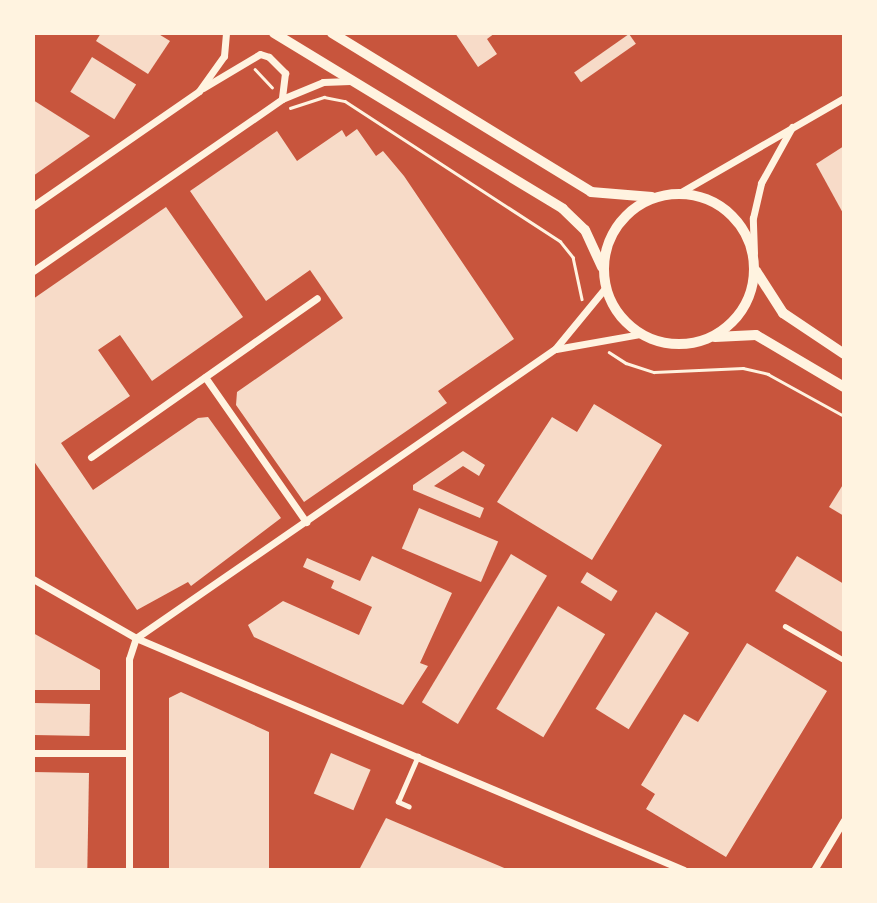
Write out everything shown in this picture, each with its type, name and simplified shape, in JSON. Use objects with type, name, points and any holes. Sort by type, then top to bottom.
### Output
[{"type":"street","points":[[199,91],[223,56],[226,33]]},
{"type":"street","points":[[274,33],[563,209],[585,230],[603,270],[606,287],[622,319],[640,334],[663,343],[688,344],[712,337],[756,335],[844,387]]},
{"type":"street","points":[[332,33],[591,192],[655,197],[681,192],[844,98]]},
{"type":"street","points":[[33,206],[246,59],[260,54],[279,64],[286,85],[282,99]]},
{"type":"street","points":[[33,271],[282,99],[323,82],[350,81]]},
{"type":"street","points":[[712,337],[733,323],[747,303],[755,269],[753,218],[761,183],[793,126]]},
{"type":"street","points":[[681,192],[706,198],[727,210],[744,229],[754,253]]},
{"type":"street","points":[[603,270],[607,246],[617,225],[634,208],[655,197]]},
{"type":"street","points":[[755,269],[783,313],[844,354]]},
{"type":"street","points":[[129,870],[130,659],[136,638],[555,349],[588,313],[606,287]]},
{"type":"street","points":[[91,457],[317,298]]},
{"type":"street","points":[[555,349],[640,334]]},
{"type":"street","points":[[205,377],[306,522]]},
{"type":"street","points":[[33,579],[136,638],[418,755],[684,870]]},
{"type":"street","points":[[33,753],[129,753]]},
{"type":"street","points":[[814,870],[844,820]]},
{"type":"lane","points":[[785,626],[844,660]]},
{"type":"lane","points":[[409,807],[398,802],[418,755]]},
{"type":"path","points":[[246,59],[292,109],[324,97],[345,101],[560,240],[573,257],[588,313]]},
{"type":"path","points":[[601,339],[612,356],[654,372],[743,368],[768,374],[844,416]]},
{"type":"building","points":[[101,33],[157,33],[170,41],[148,74],[96,41]]},
{"type":"building","points":[[455,33],[495,33],[487,39],[497,54],[478,67]]},
{"type":"building","points":[[629,34],[636,44],[581,82],[574,72]]},
{"type":"building","points":[[92,57],[136,85],[114,119],[70,92]]},
{"type":"building","points":[[33,100],[90,136],[33,176]]},
{"type":"building","points":[[357,129],[376,156],[383,151],[404,176],[514,339],[438,391],[447,403],[304,502],[236,405],[237,392],[343,318],[310,270],[266,301],[190,191],[277,131],[297,161],[342,130],[346,137]]},
{"type":"building","points":[[844,146],[844,215],[816,164]]},
{"type":"building","points":[[166,207],[243,317],[152,381],[120,335],[98,350],[130,396],[61,443],[93,490],[198,418],[208,417],[281,518],[191,586],[188,582],[137,610],[33,460],[33,299]]},
{"type":"building","points":[[594,404],[662,445],[592,560],[497,502],[552,417],[577,432]]},
{"type":"building","points":[[463,451],[485,465],[479,476],[463,466],[434,486],[484,508],[480,518],[413,490],[413,485]]},
{"type":"building","points":[[844,483],[844,516],[829,507]]},
{"type":"building","points":[[419,508],[498,542],[481,582],[402,549]]},
{"type":"building","points":[[511,554],[547,576],[458,724],[422,702]]},
{"type":"building","points":[[372,556],[452,593],[420,663],[428,666],[403,705],[254,637],[248,625],[283,601],[359,635],[372,607],[331,588],[334,581],[303,567],[307,558],[360,581]]},
{"type":"building","points":[[797,556],[844,584],[844,633],[775,591]]},
{"type":"building","points":[[587,572],[618,591],[611,601],[581,582]]},
{"type":"building","points":[[558,606],[605,634],[543,737],[496,709]]},
{"type":"building","points":[[656,612],[689,633],[629,729],[596,709]]},
{"type":"building","points":[[33,633],[100,670],[100,690],[33,690]]},
{"type":"building","points":[[747,643],[827,691],[726,857],[646,809],[655,794],[641,785],[684,714],[698,722]]},
{"type":"building","points":[[181,692],[269,732],[269,870],[169,870],[169,698]]},
{"type":"building","points":[[34,703],[90,704],[89,736],[33,735]]},
{"type":"building","points":[[331,753],[371,770],[353,810],[314,794]]},
{"type":"building","points":[[33,772],[89,773],[87,870],[33,870]]},
{"type":"building","points":[[386,818],[509,870],[359,870]]}]
